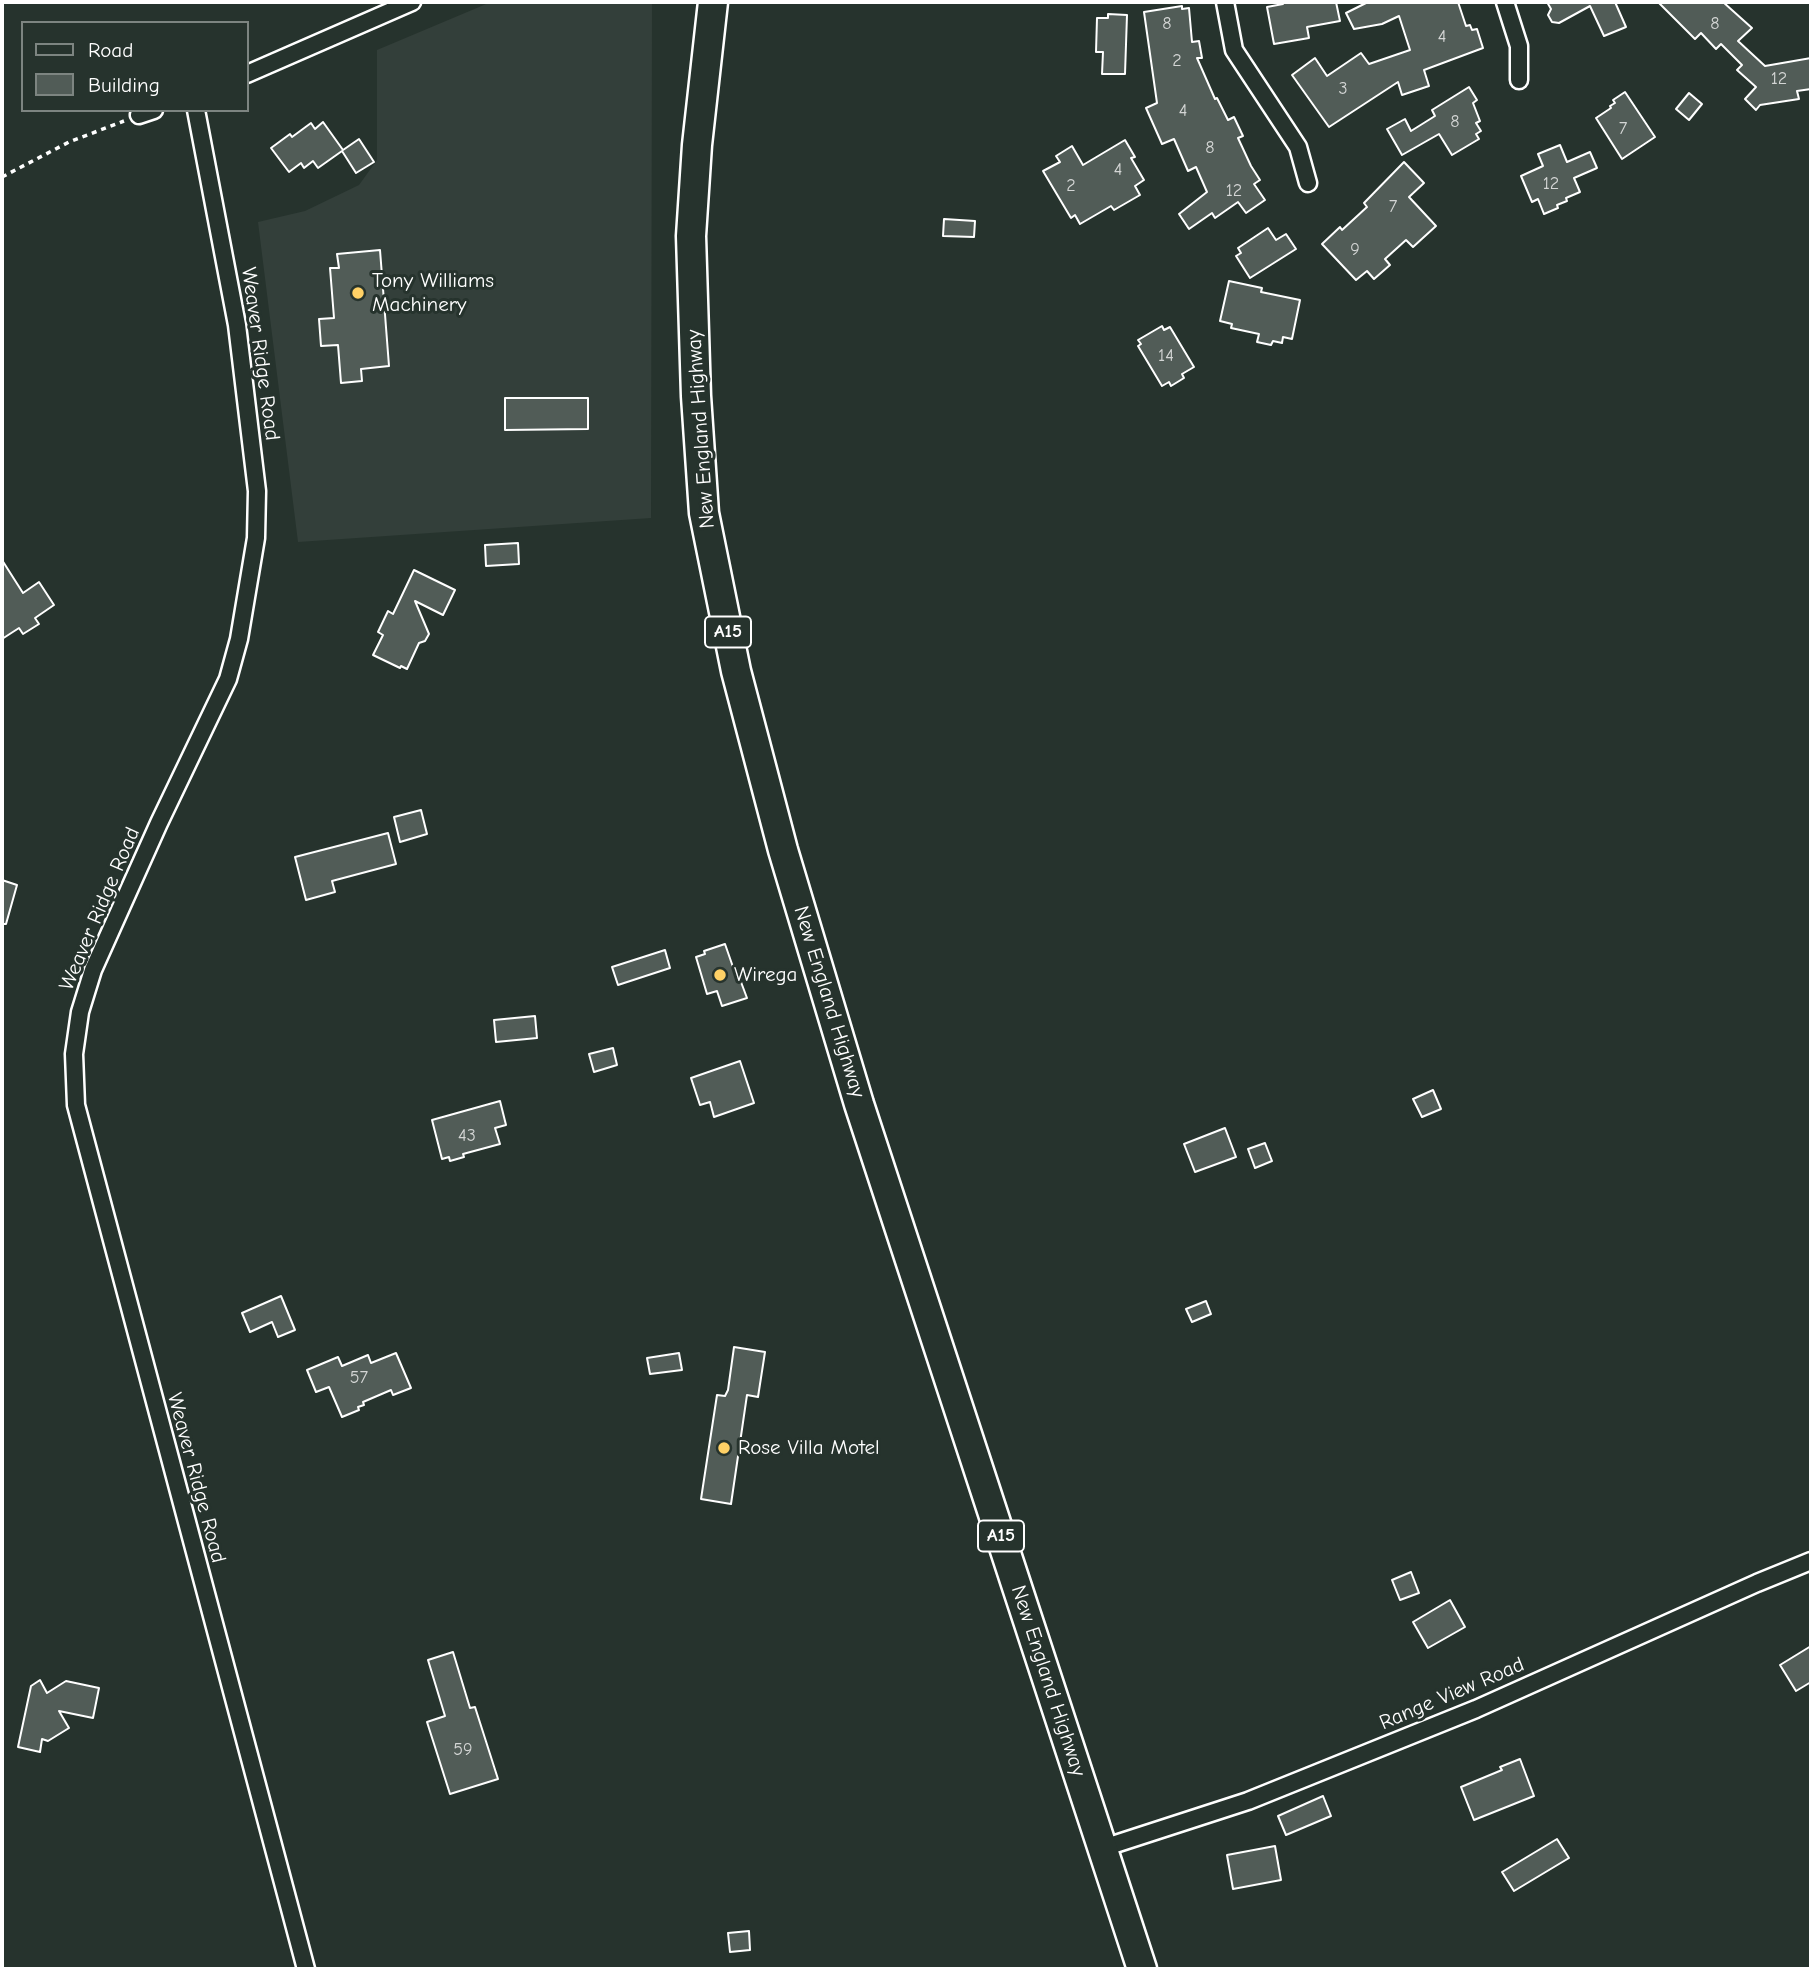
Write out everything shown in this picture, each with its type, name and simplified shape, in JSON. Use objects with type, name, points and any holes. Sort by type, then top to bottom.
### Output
[{"type":"highway","name":"New England Highway","points":[[713,2],[697,145],[691,236],[696,396],[704,513],[736,671],[783,850],[859,1104],[1142,1969]]},
{"type":"street","points":[[248,74],[412,2]]},
{"type":"street","points":[[1224,2],[1234,50],[1298,147],[1308,183]]},
{"type":"street","points":[[1505,2],[1519,46],[1519,80]]},
{"type":"street","name":"Weaver Ridge Road","points":[[196,112],[237,325],[257,491],[257,538],[239,639],[228,679],[93,970],[80,1012],[73,1077],[76,1105],[306,1969]]},
{"type":"street","name":"Range View Road","points":[[1103,1848],[1248,1801],[1476,1709],[1811,1561]]},
{"type":"path","points":[[2,177],[69,142],[146,113]]},
{"type":"shaded area","points":[[491,2],[652,2],[651,518],[298,542],[258,222],[305,211],[359,185],[377,160],[377,50]]},
{"type":"building","points":[[1282,2],[1336,2],[1340,21],[1307,27],[1309,38],[1274,44],[1267,7],[1283,4]]},
{"type":"building","points":[[1368,2],[1458,2],[1466,26],[1470,25],[1472,30],[1477,29],[1483,48],[1424,70],[1429,86],[1402,95],[1398,82],[1329,127],[1292,75],[1315,58],[1327,76],[1361,53],[1369,64],[1410,50],[1399,16],[1382,24],[1354,29],[1346,13]]},
{"type":"building","points":[[1547,2],[1615,2],[1626,27],[1604,36],[1590,6],[1559,23],[1552,22],[1548,15],[1551,9]]},
{"type":"building","points":[[1658,2],[1723,2],[1752,28],[1738,41],[1765,66],[1811,58],[1811,89],[1797,91],[1799,99],[1760,105],[1756,110],[1745,99],[1756,87],[1737,70],[1742,65],[1721,44],[1716,49],[1701,33],[1695,39]]},
{"type":"building","points":[[1182,6],[1182,9],[1189,8],[1192,42],[1199,41],[1202,58],[1197,58],[1215,99],[1217,98],[1228,120],[1234,117],[1243,136],[1238,138],[1260,180],[1254,184],[1265,200],[1246,213],[1238,202],[1215,218],[1212,213],[1189,229],[1179,214],[1207,192],[1196,167],[1188,171],[1174,139],[1162,144],[1146,108],[1157,103],[1144,12]]},
{"type":"building","points":[[1108,14],[1127,15],[1125,74],[1102,74],[1103,52],[1096,52],[1097,18],[1108,18]]},
{"type":"building","points":[[1469,87],[1477,100],[1473,103],[1480,121],[1476,123],[1481,131],[1476,134],[1479,139],[1452,155],[1439,134],[1402,155],[1387,129],[1405,119],[1411,131],[1435,116],[1432,110]]},
{"type":"building","points":[[1625,92],[1655,137],[1622,159],[1596,118],[1611,108],[1615,103],[1613,100]]},
{"type":"building","points":[[1689,93],[1702,104],[1689,120],[1676,109]]},
{"type":"building","points":[[323,122],[343,150],[359,139],[374,162],[356,173],[342,151],[318,168],[313,161],[304,168],[301,163],[289,172],[271,148],[311,123],[315,129]]},
{"type":"building","points":[[1125,140],[1135,157],[1131,158],[1144,180],[1135,186],[1140,195],[1114,210],[1111,206],[1080,224],[1075,215],[1071,218],[1043,171],[1060,162],[1056,156],[1072,146],[1083,165]]},
{"type":"building","points":[[1560,145],[1567,162],[1590,152],[1597,168],[1574,178],[1580,192],[1566,198],[1567,201],[1557,205],[1558,208],[1544,214],[1538,199],[1532,202],[1521,176],[1543,166],[1538,154]]},
{"type":"building","points":[[1404,162],[1424,183],[1409,197],[1436,226],[1413,247],[1406,240],[1385,259],[1390,265],[1374,279],[1367,271],[1356,280],[1322,244],[1367,207],[1364,203]]},
{"type":"building","points":[[944,219],[975,221],[974,237],[943,236]]},
{"type":"building","points":[[1268,228],[1276,240],[1286,234],[1296,249],[1250,278],[1236,256],[1241,253],[1238,248]]},
{"type":"building","name":"Tony Williams Machinery","points":[[380,250],[389,366],[361,369],[362,381],[341,383],[338,345],[321,346],[319,319],[334,318],[330,268],[339,268],[337,254]]},
{"type":"building","points":[[1229,281],[1262,288],[1261,292],[1300,300],[1292,339],[1283,337],[1282,343],[1273,341],[1271,345],[1257,342],[1259,334],[1231,328],[1232,324],[1220,321]]},
{"type":"building","points":[[1162,326],[1164,330],[1170,327],[1194,367],[1182,374],[1184,378],[1171,386],[1169,382],[1162,386],[1138,346],[1141,344],[1138,340]]},
{"type":"building","points":[[505,398],[588,398],[588,429],[505,430]]},
{"type":"building","points":[[518,543],[519,564],[486,566],[485,545]]},
{"type":"building","points":[[2,560],[23,593],[39,582],[54,605],[35,618],[39,624],[23,634],[19,628],[2,639]]},
{"type":"building","points":[[414,570],[455,590],[443,615],[415,601],[429,634],[425,641],[419,643],[407,669],[373,655],[383,635],[378,632],[388,611],[393,614]]},
{"type":"building","points":[[421,810],[427,834],[400,842],[394,817]]},
{"type":"building","points":[[388,833],[396,864],[332,881],[335,892],[306,900],[295,857]]},
{"type":"building","points":[[2,880],[17,885],[6,924],[2,924]]},
{"type":"building","name":"Wirega","points":[[725,944],[747,998],[722,1006],[717,991],[707,994],[696,957],[705,954],[704,951]]},
{"type":"building","points":[[665,950],[670,968],[618,985],[612,967]]},
{"type":"building","points":[[535,1016],[537,1038],[496,1042],[494,1020]]},
{"type":"building","points":[[613,1048],[617,1065],[594,1072],[589,1054]]},
{"type":"building","points":[[740,1061],[754,1103],[714,1117],[710,1102],[700,1105],[691,1078]]},
{"type":"building","points":[[1433,1090],[1441,1109],[1422,1117],[1413,1099]]},
{"type":"building","points":[[500,1101],[506,1125],[495,1128],[500,1144],[463,1154],[464,1157],[450,1161],[449,1157],[442,1159],[432,1120]]},
{"type":"building","points":[[1225,1128],[1236,1157],[1195,1172],[1184,1144]]},
{"type":"building","points":[[1265,1143],[1272,1161],[1255,1168],[1248,1149]]},
{"type":"building","points":[[281,1296],[295,1330],[278,1337],[272,1322],[250,1332],[242,1313]]},
{"type":"building","points":[[1206,1301],[1211,1314],[1192,1322],[1186,1309]]},
{"type":"building","name":"Rose Villa Motel","points":[[734,1347],[765,1352],[758,1397],[747,1395],[731,1504],[701,1499],[717,1395],[725,1396],[728,1390]]},
{"type":"building","points":[[396,1353],[411,1388],[393,1395],[391,1390],[363,1402],[364,1405],[358,1407],[359,1410],[342,1417],[329,1387],[316,1392],[307,1370],[338,1357],[342,1366],[368,1355],[371,1363]]},
{"type":"building","points":[[679,1353],[682,1370],[650,1374],[647,1358]]},
{"type":"building","points":[[1411,1572],[1419,1593],[1400,1600],[1392,1580]]},
{"type":"building","points":[[1450,1600],[1465,1627],[1428,1648],[1413,1622]]},
{"type":"building","points":[[1811,1646],[1811,1682],[1796,1691],[1780,1665]]},
{"type":"building","points":[[453,1652],[470,1708],[475,1707],[498,1779],[450,1794],[427,1722],[445,1716],[428,1660]]},
{"type":"building","points":[[40,1680],[47,1693],[66,1681],[99,1688],[93,1718],[59,1711],[69,1728],[48,1741],[42,1739],[40,1752],[18,1747],[31,1686]]},
{"type":"building","points":[[1520,1759],[1534,1796],[1474,1820],[1461,1787],[1502,1770],[1500,1767]]},
{"type":"building","points":[[1323,1796],[1331,1816],[1286,1835],[1278,1816]]},
{"type":"building","points":[[1557,1839],[1569,1858],[1514,1891],[1502,1872]]},
{"type":"building","points":[[1275,1846],[1281,1880],[1233,1889],[1227,1855]]},
{"type":"building","points":[[749,1931],[750,1950],[730,1952],[728,1933]]},
{"type":"place","name":"Tony Williams Machinery","points":[[358,293]]},
{"type":"place","name":"Wirega","points":[[720,975]]},
{"type":"place","name":"Rose Villa Motel","points":[[724,1448]]}]
